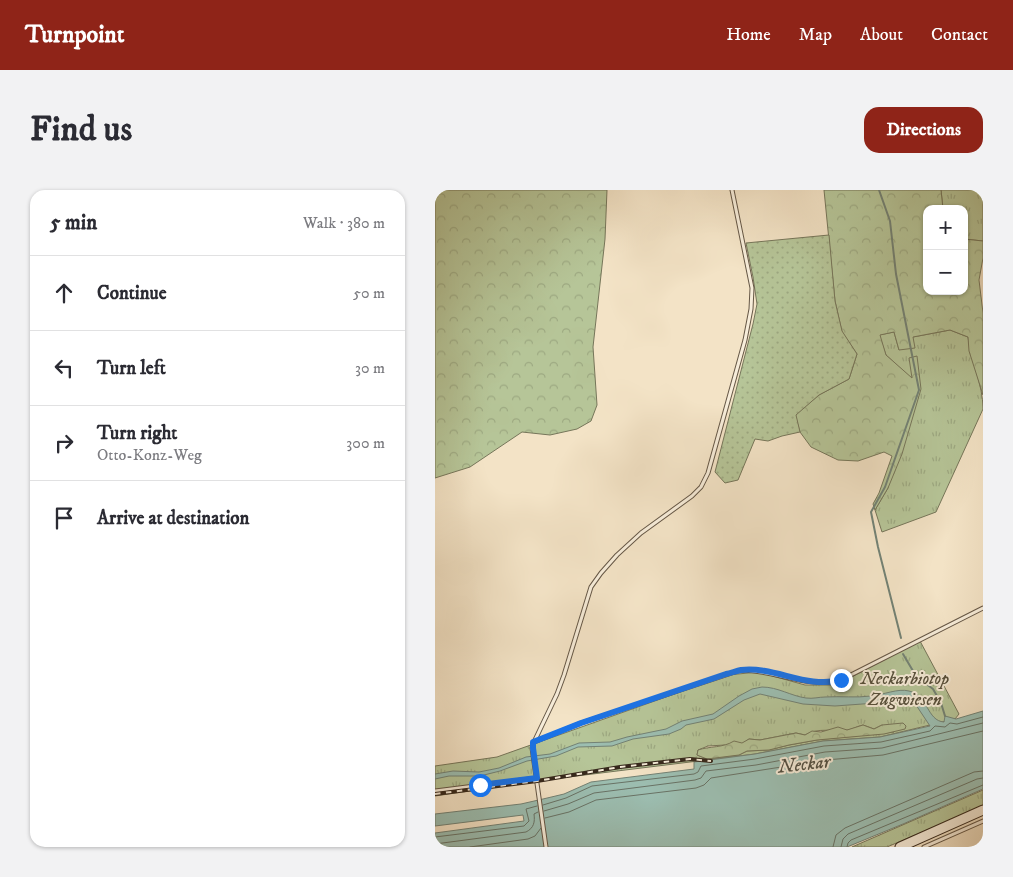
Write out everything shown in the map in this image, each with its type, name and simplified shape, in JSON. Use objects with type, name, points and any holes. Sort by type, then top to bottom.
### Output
[{"type":"main road","points":[[900,847],[983,810]]},
{"type":"lane","points":[[546,847],[533,742],[559,688],[591,587],[617,555],[641,533],[692,496],[701,487],[708,473],[745,340],[751,309],[752,288],[732,190]]},
{"type":"lane","points":[[533,742],[581,723],[741,670],[766,672],[817,683],[841,680],[983,608]]},
{"type":"lane","points":[[435,791],[537,778]]},
{"type":"lane","points":[[924,847],[983,821]]},
{"type":"green space","points":[[435,190],[607,190],[605,239],[593,347],[597,405],[591,421],[577,429],[550,435],[522,432],[470,467],[435,478]]},
{"type":"green space","points":[[824,190],[941,190],[943,205],[923,205],[923,295],[968,295],[968,239],[983,241],[983,258],[979,280],[983,313],[983,395],[969,351],[968,337],[950,330],[913,337],[915,348],[899,350],[894,332],[880,335],[886,355],[912,378],[909,358],[917,356],[921,389],[902,454],[888,488],[875,510],[873,504],[879,493],[892,456],[884,452],[858,461],[838,460],[811,447],[800,432],[795,415],[819,395],[849,379],[857,354],[842,332],[835,301]]},
{"type":"green space","points":[[941,190],[983,190],[983,241],[968,239],[968,205],[943,205]]},
{"type":"green space","points":[[829,235],[835,301],[842,331],[857,354],[849,379],[819,395],[796,415],[800,432],[768,441],[755,439],[738,480],[725,483],[715,472],[757,304],[746,243]]},
{"type":"green space","points":[[950,330],[968,337],[981,391],[983,409],[936,512],[882,532],[875,510],[888,488],[912,379],[886,355],[879,335],[894,332],[899,350],[913,337]]},
{"type":"green space","name":"Neckarbiotop Zugwiesen","points":[[920,641],[959,714],[955,719],[880,737],[823,741],[755,754],[544,780],[435,796],[435,766],[497,757],[728,675],[758,672],[805,685],[836,685]],"holes":[[[863,725],[874,729],[882,725],[894,732],[817,740],[769,750],[747,751],[739,755],[707,759],[697,755],[698,750],[708,746],[742,744],[749,739],[760,740],[796,733],[805,735],[821,730],[848,730]]]},
{"type":"green space","points":[[903,723],[906,726],[905,729],[884,734],[817,740],[769,750],[747,751],[739,755],[707,759],[697,755],[698,750],[725,745],[734,741],[742,743],[749,739],[760,740],[796,733],[805,735],[812,731],[821,732],[838,727],[847,730],[863,725],[874,729],[882,725]]},
{"type":"green space","points":[[983,790],[983,806],[981,807],[887,847],[852,847]]},
{"type":"water","name":"Neckar","points":[[762,687],[774,688],[800,697],[809,698],[865,697],[905,690],[915,693],[920,697],[934,717],[938,721],[944,722],[945,716],[956,719],[983,711],[983,789],[847,847],[435,847],[435,833],[524,821],[523,815],[435,826],[435,814],[521,804],[564,794],[591,782],[694,769],[694,762],[755,754],[823,741],[880,737],[930,726],[914,702],[908,698],[835,706],[803,704],[760,694],[744,700],[714,719],[686,725],[669,734],[633,739],[612,746],[578,747],[556,756],[527,761],[480,776],[449,776],[435,779],[435,774],[453,771],[479,772],[499,768],[526,757],[550,754],[579,743],[610,742],[666,729],[682,721],[713,714],[739,696],[752,689]]},
{"type":"waterway","points":[[879,190],[890,221],[896,274],[919,390],[885,487],[871,512],[901,638]]},
{"type":"waterway","points":[[903,654],[916,676],[933,689],[941,703],[945,716]]},
{"type":"railway","points":[[435,794],[537,781],[620,767],[690,759],[711,761]]},
{"type":"route","points":[[480,785],[537,778],[533,742],[581,723],[726,674],[741,670],[755,670],[817,683],[841,680]]}]
